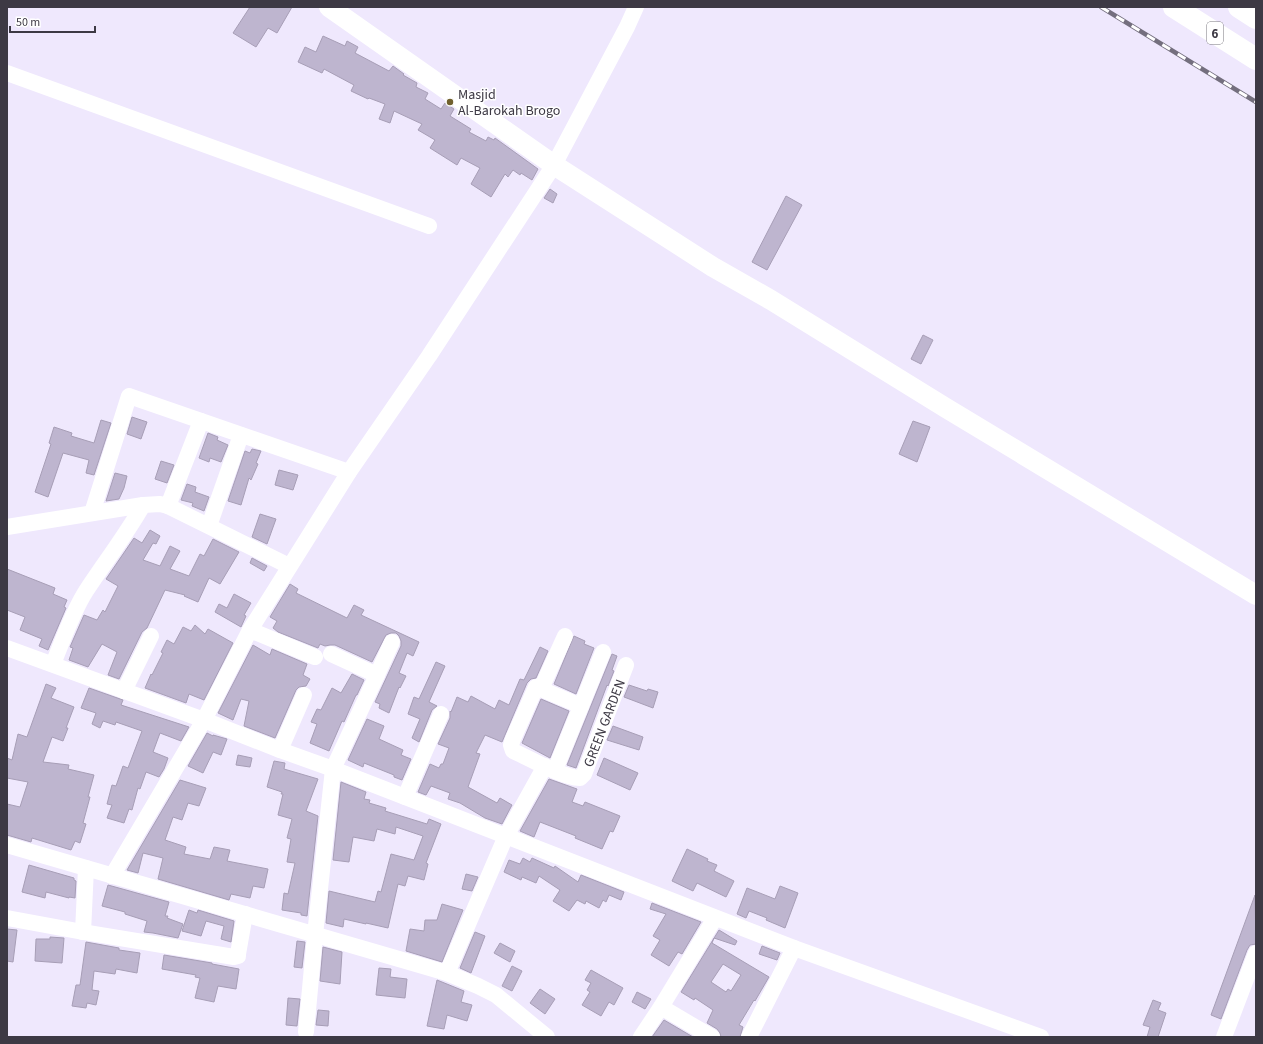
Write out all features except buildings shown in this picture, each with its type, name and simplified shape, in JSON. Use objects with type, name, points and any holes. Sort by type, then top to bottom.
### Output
[{"type":"highway","name":"6","points":[[1174,7],[1256,58]]},
{"type":"highway","points":[[1239,7],[1256,18]]},
{"type":"main road","points":[[329,7],[554,164],[713,267],[771,300],[946,408],[1256,595]]},
{"type":"street","points":[[112,876],[204,720],[250,630],[289,566],[349,472],[429,356],[554,164],[627,27],[636,7]]},
{"type":"street","points":[[7,73],[429,226]]},
{"type":"street","points":[[92,513],[129,396],[349,472]]},
{"type":"street","points":[[168,506],[201,421]]},
{"type":"street","points":[[209,526],[241,435]]},
{"type":"street","points":[[7,527],[143,505],[160,504],[168,506],[289,566]]},
{"type":"street","points":[[53,664],[76,610],[86,592],[132,526],[143,505]]},
{"type":"street","points":[[250,630],[315,657]]},
{"type":"street","points":[[124,691],[151,636]]},
{"type":"street","name":"GREEN GARDEN","points":[[541,689],[565,636]]},
{"type":"street","points":[[306,1032],[333,769],[392,642]]},
{"type":"street","points":[[7,648],[333,769],[794,948],[1041,1037]]},
{"type":"street","name":"GREEN GARDEN","points":[[447,974],[506,836],[550,768],[581,706],[603,652]]},
{"type":"street","points":[[331,654],[377,675]]},
{"type":"street","name":"GREEN GARDEN","points":[[581,706],[536,687],[534,688],[511,745],[513,751],[574,778],[580,778],[584,774],[626,665]]},
{"type":"street","points":[[280,750],[304,695]]},
{"type":"street","points":[[405,797],[441,714]]},
{"type":"street","points":[[7,845],[447,974],[496,995],[547,1037]]},
{"type":"street","points":[[83,932],[86,868]]},
{"type":"street","points":[[7,918],[83,932],[236,956],[238,954],[245,914]]},
{"type":"street","points":[[641,1037],[715,918]]},
{"type":"street","points":[[749,1037],[794,948]]},
{"type":"street","points":[[1224,1037],[1256,953]]},
{"type":"street","points":[[661,1007],[712,1037]]},
{"type":"railway","points":[[1101,7],[1256,102]]},
{"type":"place","name":"Masjid Al-Barokah Brogo","points":[[450,102]]}]
